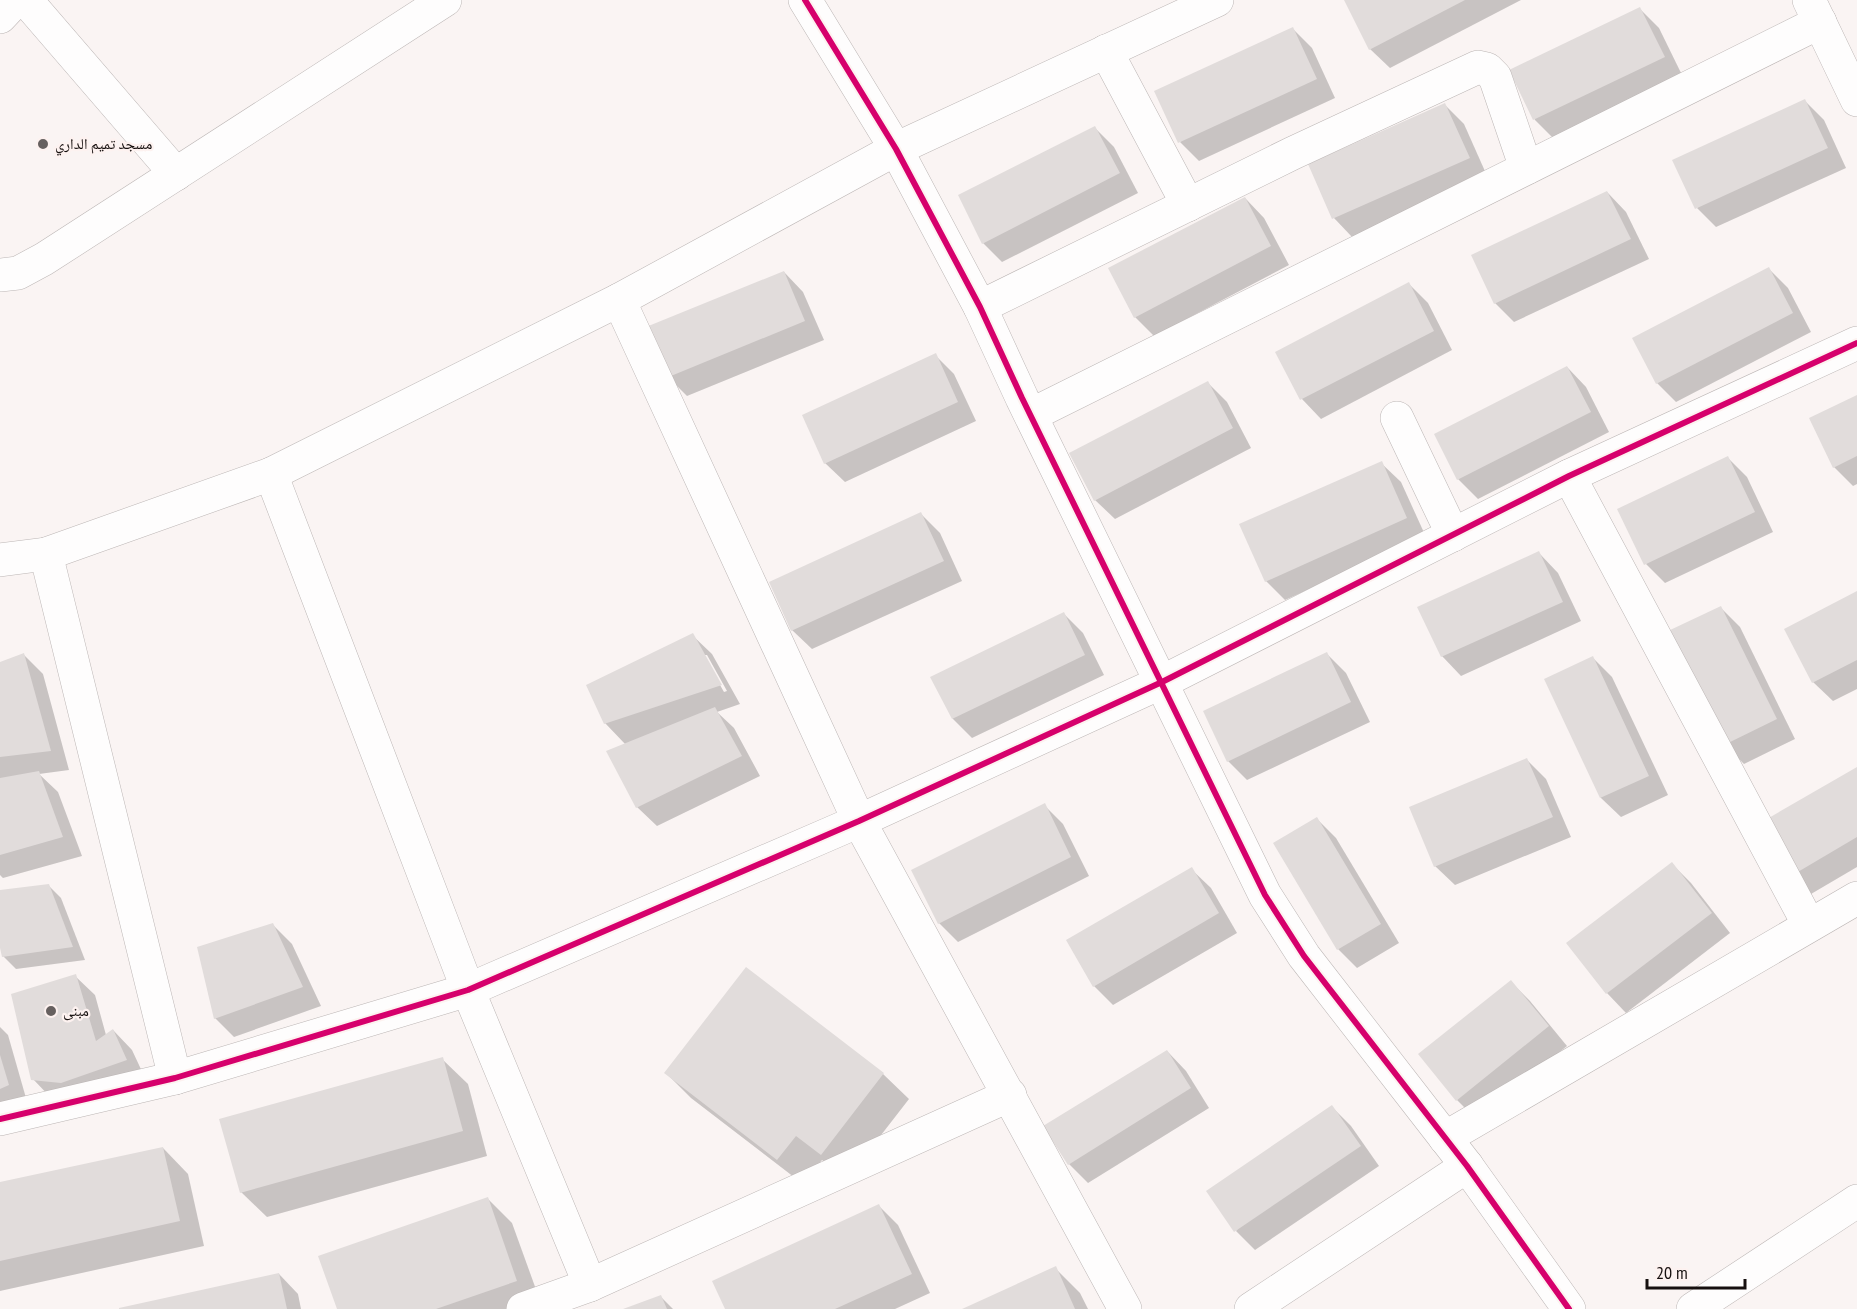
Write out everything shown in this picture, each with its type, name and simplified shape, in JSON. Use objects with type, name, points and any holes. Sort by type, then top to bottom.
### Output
[{"type":"street","points":[[0,17],[16,0]]},
{"type":"street","points":[[26,0],[176,174]]},
{"type":"street","points":[[0,275],[18,273],[44,259],[445,0]]},
{"type":"street","points":[[805,0],[896,149],[980,307],[1265,895],[1304,956],[1467,1166],[1569,1309]]},
{"type":"street","points":[[0,560],[46,554],[271,474],[619,300],[896,149],[1217,0]]},
{"type":"street","points":[[1031,415],[1526,168],[1814,11],[1857,100]]},
{"type":"street","points":[[1106,51],[1188,205]]},
{"type":"street","points":[[980,307],[1293,153],[1478,67],[1487,69],[1495,77],[1526,168]]},
{"type":"street","points":[[619,300],[859,820],[1011,1095],[1125,1309]]},
{"type":"street","points":[[0,1119],[175,1078],[468,990],[859,820],[1162,682],[1569,476],[1857,343]]},
{"type":"street","points":[[1397,418],[1453,535]]},
{"type":"street","points":[[271,474],[468,990],[590,1285]]},
{"type":"street","points":[[1569,476],[1809,925]]},
{"type":"street","points":[[46,554],[175,1078]]},
{"type":"street","points":[[1445,1138],[1857,898]]},
{"type":"street","points":[[523,1309],[590,1285],[1011,1095]]},
{"type":"street","points":[[1251,1309],[1467,1166]]},
{"type":"street","points":[[1693,1309],[1857,1201]]},
{"type":"building","points":[[1344,0],[1465,0],[1369,50]]},
{"type":"building","points":[[1640,7],[1665,57],[1533,120],[1509,70]]},
{"type":"building","points":[[1293,27],[1317,79],[1178,143],[1154,91]]},
{"type":"building","points":[[1805,99],[1828,148],[1695,209],[1672,160]]},
{"type":"building","points":[[1445,103],[1470,158],[1332,219],[1308,164]]},
{"type":"building","points":[[1095,126],[1120,173],[982,244],[958,195]]},
{"type":"building","points":[[1607,191],[1631,239],[1494,304],[1471,255]]},
{"type":"building","points":[[1245,197],[1271,246],[1134,318],[1108,268]]},
{"type":"building","points":[[1769,267],[1793,313],[1656,384],[1632,338]]},
{"type":"building","points":[[784,271],[805,321],[666,378],[646,327]]},
{"type":"building","points":[[1409,282],[1434,331],[1300,400],[1275,352]]},
{"type":"building","points":[[936,353],[958,402],[824,464],[802,415]]},
{"type":"building","points":[[1567,366],[1591,412],[1457,480],[1434,434]]},
{"type":"building","points":[[1208,381],[1233,428],[1094,501],[1069,453]]},
{"type":"building","points":[[1857,395],[1857,456],[1833,468],[1809,418]]},
{"type":"building","points":[[1728,456],[1755,512],[1644,565],[1617,509]]},
{"type":"building","points":[[1382,461],[1407,518],[1265,582],[1239,524]]},
{"type":"building","points":[[921,512],[944,561],[791,631],[769,582]]},
{"type":"building","points":[[1539,551],[1563,602],[1441,657],[1417,607]]},
{"type":"building","points":[[1857,591],[1857,660],[1812,683],[1784,629]]},
{"type":"building","points":[[1721,606],[1777,719],[1724,745],[1668,631]]},
{"type":"building","points":[[1064,612],[1085,655],[952,719],[930,677]]},
{"type":"building","points":[[693,633],[722,685],[604,724],[586,685]]},
{"type":"building","points":[[1327,652],[1351,702],[1227,762],[1203,711]]},
{"type":"building","points":[[24,653],[51,751],[0,757],[0,662]]},
{"type":"building","points":[[1593,656],[1649,776],[1600,798],[1544,679]]},
{"type":"building","points":[[715,707],[742,756],[636,808],[606,751]]},
{"type":"building","points":[[1527,758],[1553,817],[1434,867],[1409,807]]},
{"type":"building","points":[[1857,767],[1857,837],[1791,876],[1760,823]]},
{"type":"building","points":[[39,771],[63,837],[0,855],[0,778]]},
{"type":"building","points":[[1045,803],[1071,857],[938,924],[911,870]]},
{"type":"building","points":[[1317,817],[1381,924],[1337,950],[1273,843]]},
{"type":"building","points":[[1672,862],[1712,913],[1606,994],[1566,943]]},
{"type":"building","points":[[1192,867],[1219,913],[1093,987],[1066,940]]},
{"type":"building","points":[[49,884],[73,947],[2,957],[0,890]]},
{"type":"building","points":[[273,923],[303,987],[214,1019],[197,947]]},
{"type":"building","points":[[746,967],[884,1073],[821,1155],[796,1136],[777,1160],[664,1073]]},
{"type":"building","name":"مبنى","points":[[76,974],[96,1041],[113,1029],[127,1060],[61,1083],[31,1080],[11,994]]},
{"type":"building","points":[[1511,980],[1549,1026],[1456,1101],[1418,1054]]},
{"type":"building","points":[[1167,1050],[1191,1088],[1068,1165],[1043,1126]]},
{"type":"building","points":[[0,1055],[9,1085],[0,1089]]},
{"type":"building","points":[[443,1057],[463,1131],[240,1193],[219,1119]]},
{"type":"building","points":[[1332,1105],[1361,1146],[1234,1232],[1206,1191]]},
{"type":"building","points":[[163,1147],[180,1221],[0,1261],[0,1182]]},
{"type":"building","points":[[488,1197],[517,1281],[436,1309],[337,1309],[318,1256]]},
{"type":"building","points":[[879,1204],[912,1274],[835,1309],[725,1309],[712,1281]]},
{"type":"building","points":[[1056,1266],[1075,1309],[962,1309]]},
{"type":"building","points":[[279,1273],[287,1309],[119,1309],[119,1308]]},
{"type":"building","points":[[661,1295],[667,1309],[623,1309]]},
{"type":"cycle path","points":[[805,0],[896,149],[980,307],[1022,398],[1265,895],[1304,956],[1467,1166],[1569,1309]]},
{"type":"cycle path","points":[[0,1119],[175,1078],[468,990],[859,821],[1162,682],[1569,476],[1857,343]]},
{"type":"place","name":"مسجد تميم الداري","points":[[43,144]]},
{"type":"place","name":"مبنى","points":[[51,1011]]}]
